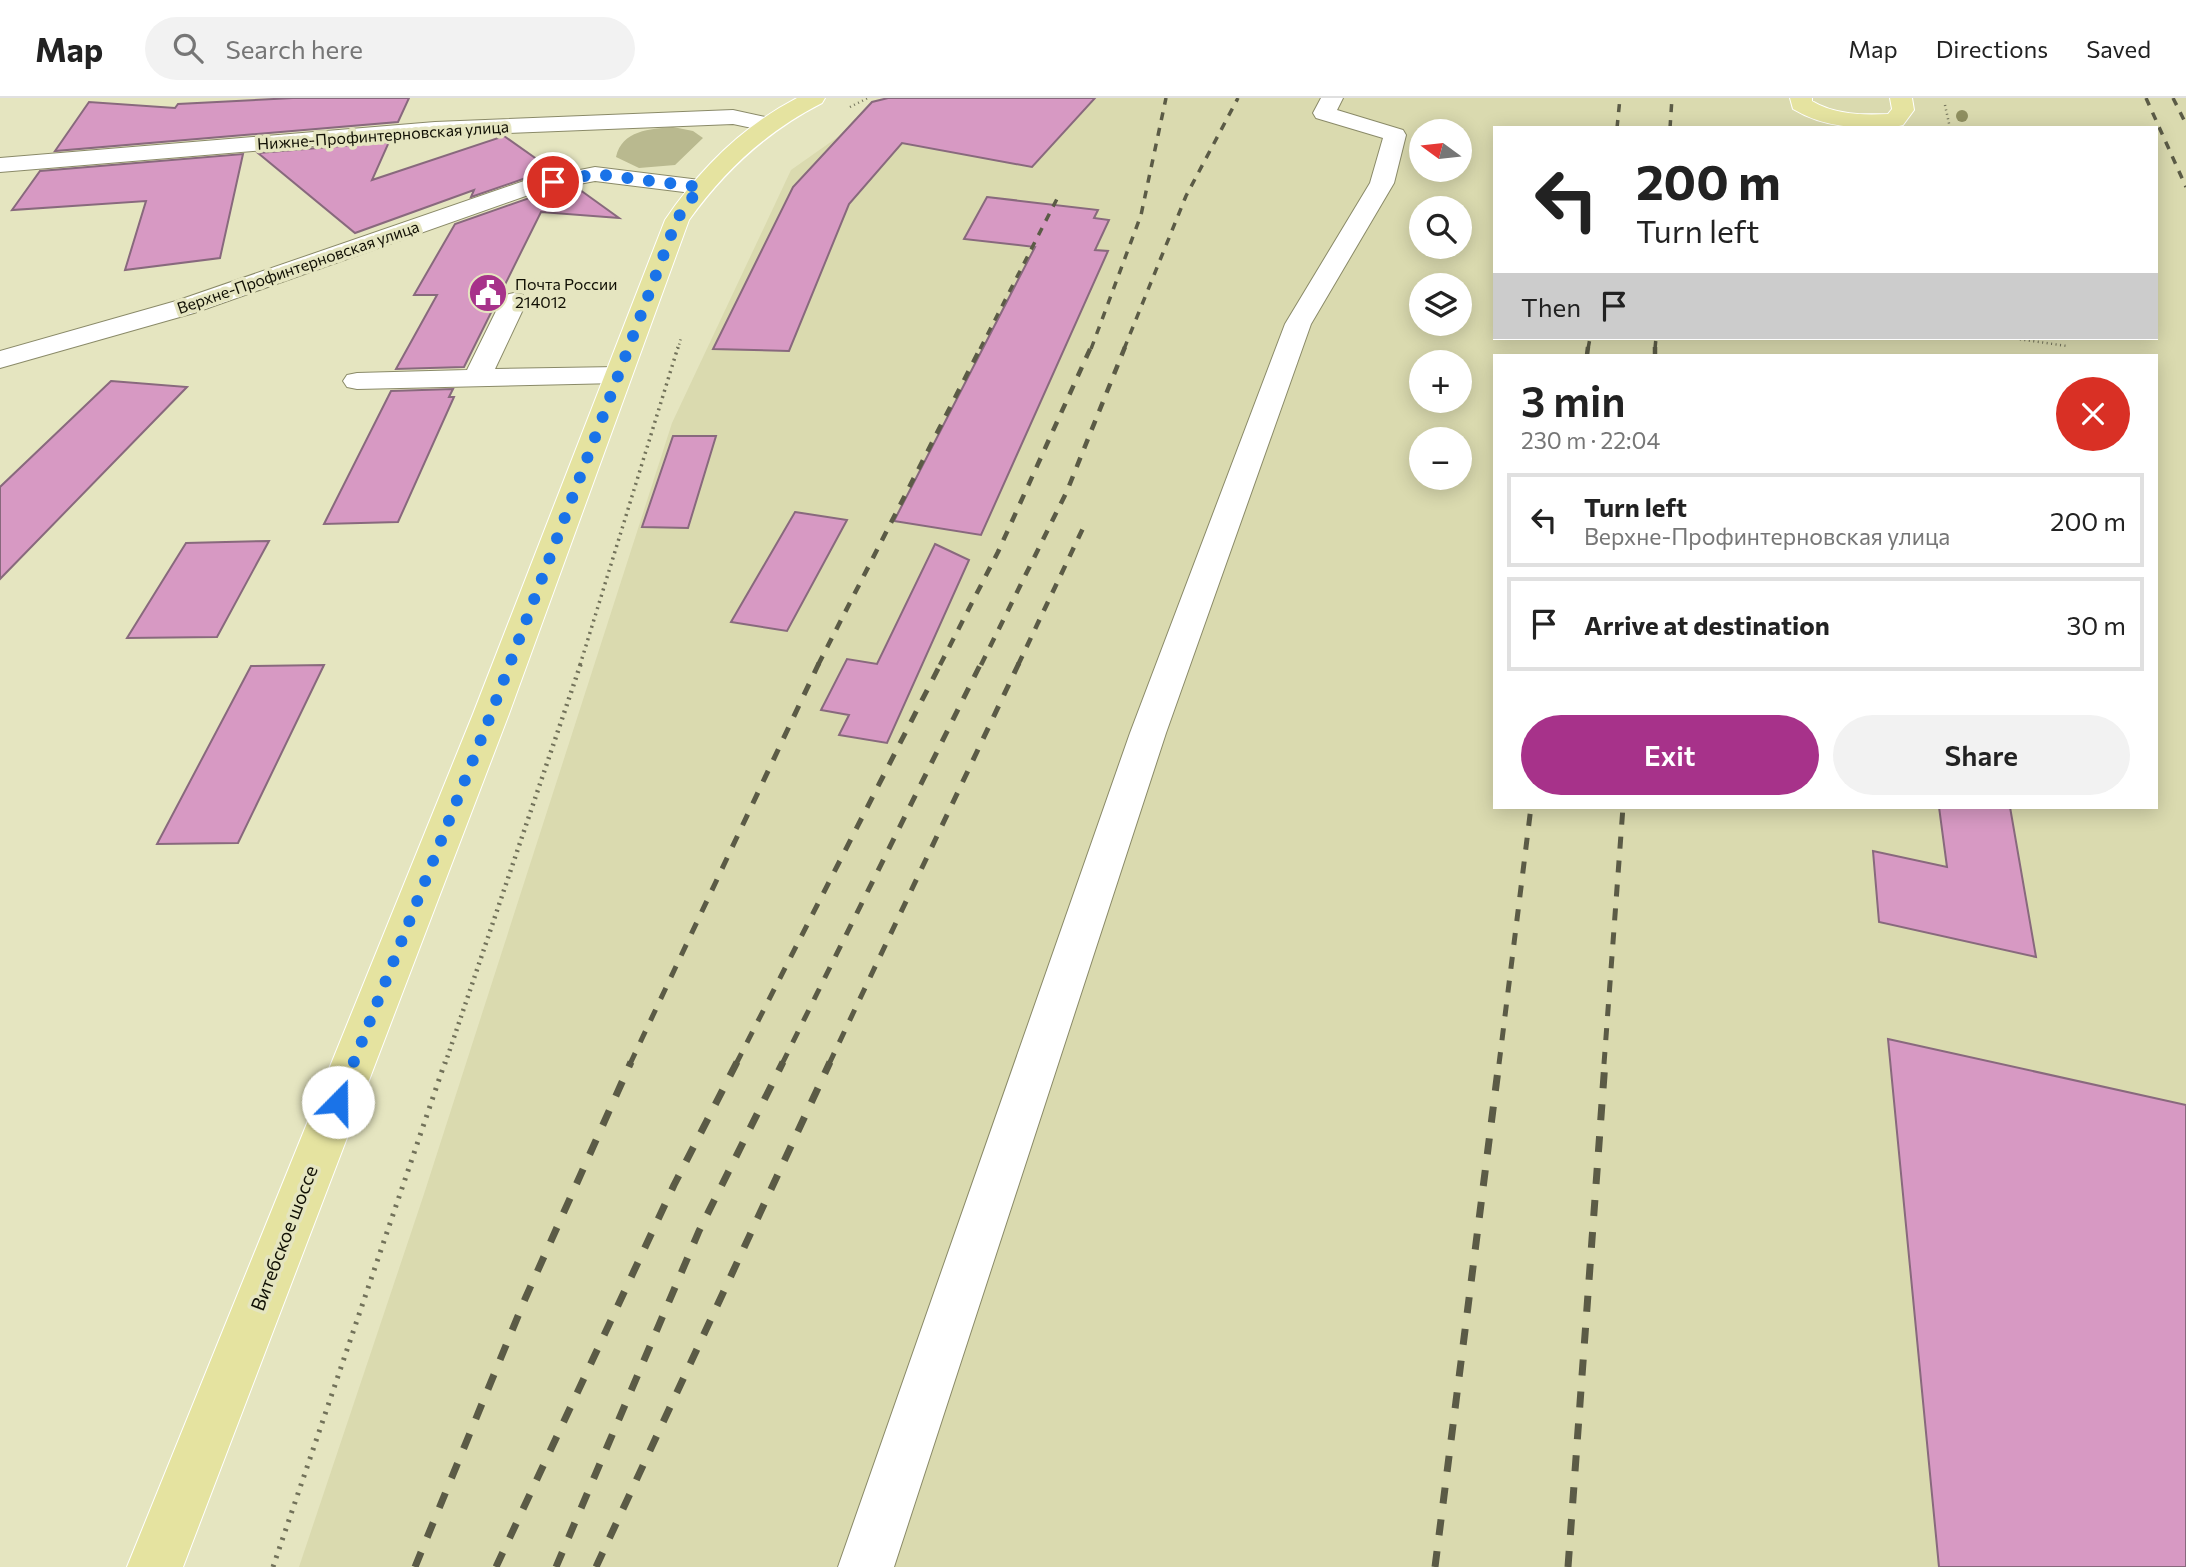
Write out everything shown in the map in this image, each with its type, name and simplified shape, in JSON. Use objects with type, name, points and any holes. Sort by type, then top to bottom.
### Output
[{"type":"main road","name":"Витебское шоссе","points":[[155,1567],[491,714],[677,219],[700,187],[739,147],[766,124],[814,98]]},
{"type":"main road","points":[[1801,98],[1801,104],[1809,110],[1826,115],[1879,121],[1895,120],[1903,110],[1901,98]]},
{"type":"street","points":[[866,1567],[1148,733],[1298,324],[1382,183],[1395,135],[1324,113],[1332,98]]},
{"type":"street","points":[[435,129],[443,107]]},
{"type":"street","name":"Нижне-Профинтерновская улица","points":[[0,165],[435,129],[733,117],[766,124]]},
{"type":"street","points":[[594,158],[610,120]]},
{"type":"street","name":"Верхне-Профинтерновская улица","points":[[0,360],[185,307],[531,186],[594,158],[700,187]]},
{"type":"street","points":[[478,378],[514,301]]},
{"type":"street","points":[[357,381],[618,375]]},
{"type":"path","points":[[839,112],[868,98]]},
{"type":"path","points":[[1943,98],[1950,126]]},
{"type":"path","points":[[273,1567],[593,628],[682,333]]},
{"type":"path","points":[[2027,340],[2067,346]]},
{"type":"shaded area","points":[[899,98],[2186,98],[2186,1567],[299,1567],[424,1194],[672,423],[791,170],[879,108]]},
{"type":"shaded area","points":[[673,127],[693,131],[703,138],[675,165],[639,168],[616,157],[624,141],[631,136],[646,130]]},
{"type":"building","points":[[293,98],[409,98],[398,122],[55,151],[89,102],[175,108],[178,104]]},
{"type":"building","points":[[888,98],[1095,98],[1032,167],[902,143],[849,204],[789,351],[713,349],[793,187],[872,102]]},
{"type":"building","points":[[504,136],[555,172],[523,179],[471,197],[474,190],[355,233],[258,153],[389,142],[372,180]]},
{"type":"building","points":[[243,154],[220,258],[125,270],[146,201],[12,210],[40,171]]},
{"type":"building","points":[[576,187],[619,218],[541,212],[464,367],[396,369],[437,295],[414,295],[455,224],[538,195]]},
{"type":"building","points":[[987,197],[1098,210],[1094,218],[1109,220],[1095,250],[1108,251],[981,535],[894,521],[1035,247],[964,239]]},
{"type":"building","points":[[111,381],[187,387],[0,579],[0,487]]},
{"type":"building","points":[[453,389],[449,397],[454,397],[398,522],[324,524],[391,391]]},
{"type":"building","points":[[673,436],[716,436],[688,528],[642,527]]},
{"type":"building","points":[[795,512],[847,520],[787,631],[731,622]]},
{"type":"building","points":[[269,541],[217,637],[127,638],[186,543]]},
{"type":"building","points":[[935,544],[969,560],[887,743],[839,735],[849,715],[821,710],[847,659],[877,664]]},
{"type":"building","points":[[324,665],[238,843],[157,844],[251,666]]},
{"type":"building","points":[[1939,809],[2010,809],[2036,957],[1879,922],[1873,851],[1947,867]]},
{"type":"building","points":[[1888,1039],[2186,1105],[2186,1567],[1939,1567]]},
{"type":"railway","points":[[1091,349],[1141,215],[1166,98]]},
{"type":"railway","points":[[1124,349],[1186,196],[1238,98]]},
{"type":"railway","points":[[1617,126],[1620,98]]},
{"type":"railway","points":[[1670,126],[1672,98]]},
{"type":"railway","points":[[2146,98],[2186,187]]},
{"type":"railway","points":[[2173,98],[2186,124]]},
{"type":"railway","points":[[980,349],[1059,195]]},
{"type":"railway","points":[[1588,349],[1590,340]]},
{"type":"railway","points":[[1655,349],[1656,340]]},
{"type":"railway","points":[[819,664],[981,347]]},
{"type":"railway","points":[[940,665],[998,552],[1091,347]]},
{"type":"railway","points":[[981,665],[1067,491],[1125,347]]},
{"type":"railway","points":[[1587,354],[1588,347]]},
{"type":"railway","points":[[1655,349],[1655,354]]},
{"type":"railway","points":[[1018,665],[1085,524]]},
{"type":"railway","points":[[736,1064],[941,663]]},
{"type":"railway","points":[[782,1064],[981,663]]},
{"type":"railway","points":[[829,1064],[1019,663]]},
{"type":"railway","points":[[630,1064],[819,664]]},
{"type":"railway","points":[[1499,1064],[1531,809]]},
{"type":"railway","points":[[1604,1064],[1623,809]]},
{"type":"railway","points":[[415,1567],[525,1299],[631,1062]]},
{"type":"railway","points":[[496,1567],[674,1185],[737,1062]]},
{"type":"railway","points":[[556,1567],[699,1231],[783,1062]]},
{"type":"railway","points":[[596,1567],[830,1062]]},
{"type":"railway","points":[[1435,1567],[1499,1062]]},
{"type":"railway","points":[[1568,1567],[1605,1062]]},
{"type":"place","name":"Почта России 214012","points":[[488,293]]},
{"type":"route","points":[[338,1102],[491,714],[677,219],[700,187],[595,174],[553,182]]}]
